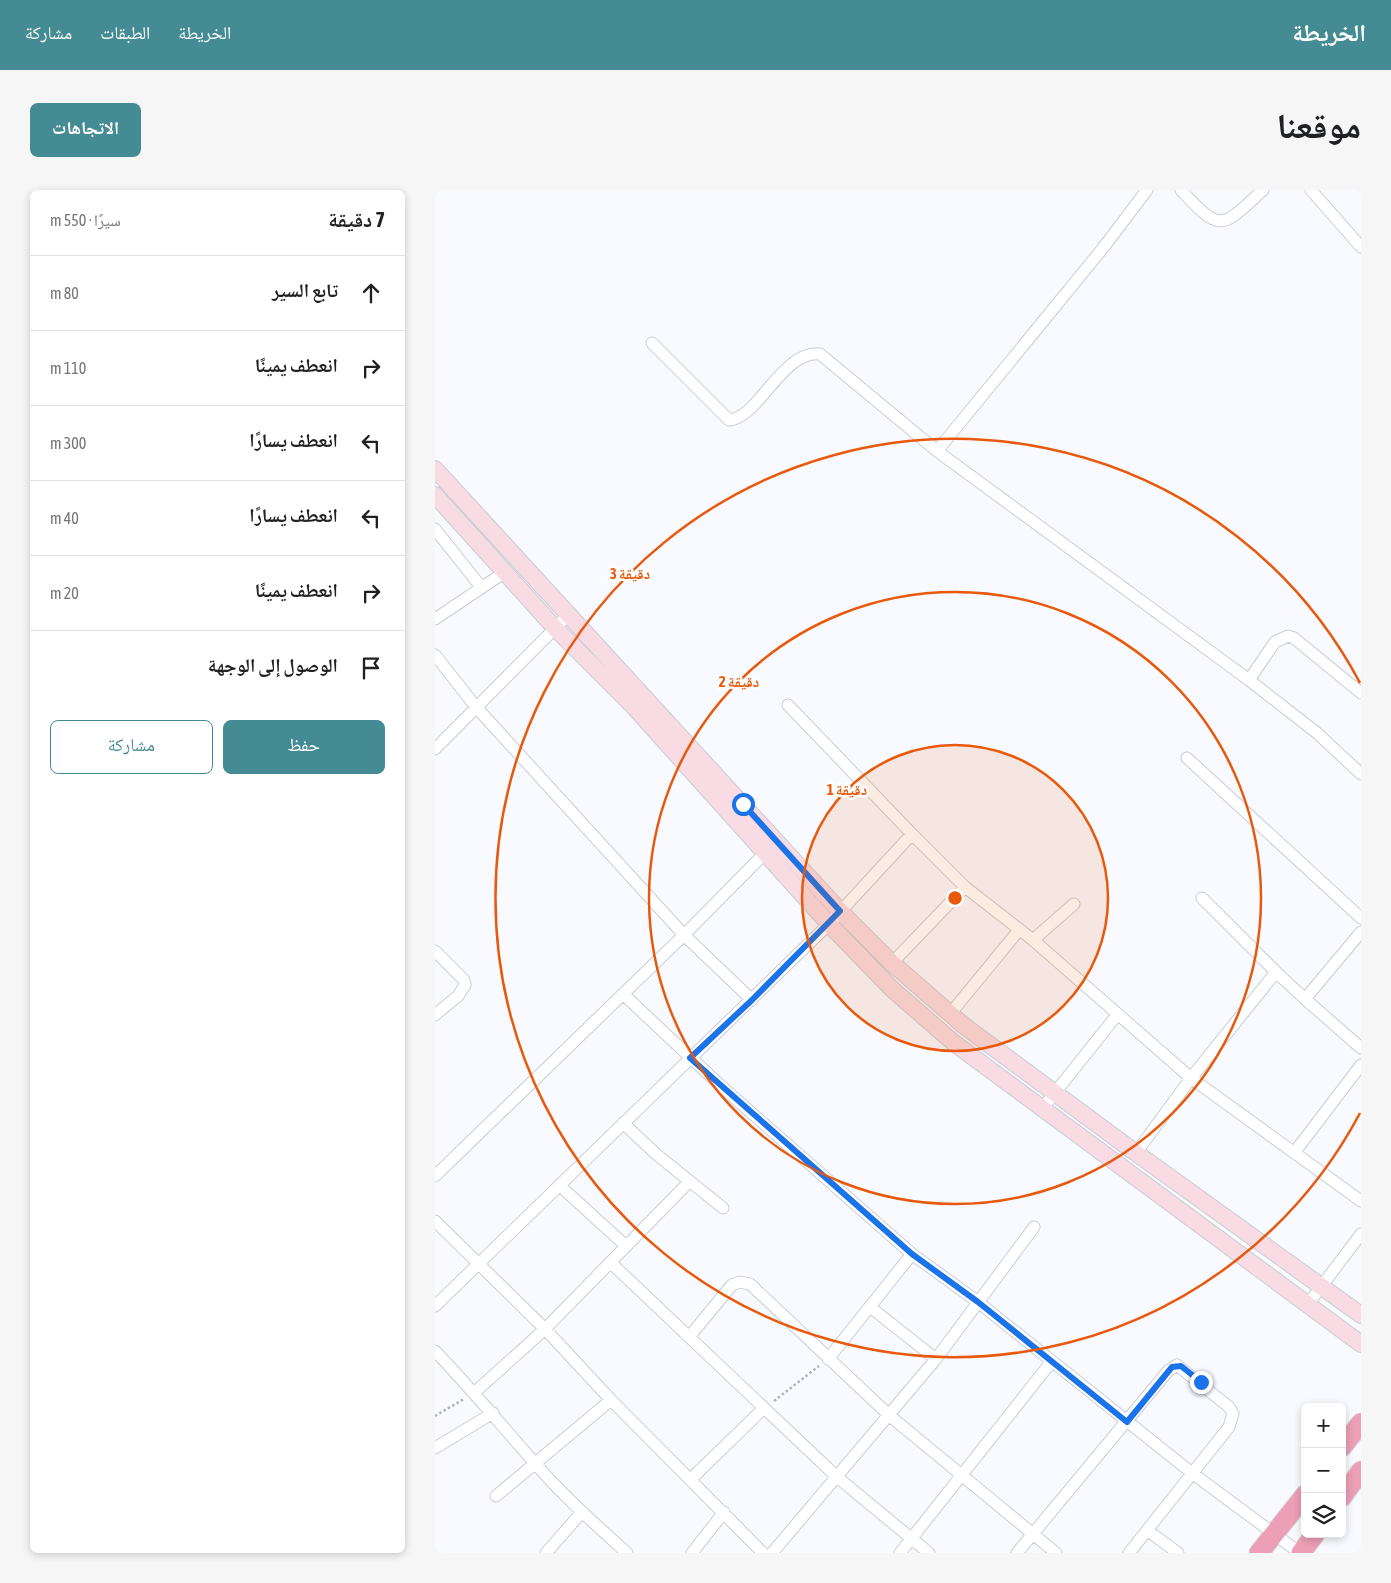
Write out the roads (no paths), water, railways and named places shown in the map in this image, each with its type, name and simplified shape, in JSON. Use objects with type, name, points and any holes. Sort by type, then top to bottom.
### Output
[{"type":"highway","points":[[1346,1442],[1361,1423]]},
{"type":"highway","points":[[1345,1493],[1361,1471]]},
{"type":"highway","points":[[1259,1553],[1301,1500]]},
{"type":"highway","points":[[1300,1553],[1312,1538]]},
{"type":"main road","points":[[435,470],[840,911],[892,963],[950,1014],[1055,1094],[1361,1315]]},
{"type":"main road","points":[[435,495],[555,628],[634,708],[829,924],[892,989],[954,1043],[1042,1110],[1361,1344]]},
{"type":"street","points":[[937,451],[1103,248],[1147,190]]},
{"type":"street","points":[[1181,190],[1204,215],[1213,220],[1223,222],[1231,219],[1263,190]]},
{"type":"street","points":[[1311,190],[1361,247]]},
{"type":"street","points":[[652,343],[729,420],[741,416],[801,357],[812,353],[820,354],[937,451],[1249,680],[1317,733],[1361,774]]},
{"type":"street","points":[[435,529],[481,587]]},
{"type":"street","points":[[435,619],[505,572]]},
{"type":"street","points":[[435,749],[569,614]]},
{"type":"street","points":[[1249,680],[1275,642],[1288,636],[1294,638],[1361,693]]},
{"type":"street","points":[[435,655],[477,707],[685,935],[752,1000]]},
{"type":"street","points":[[788,705],[965,887],[1033,940],[1191,1078],[1361,1201]]},
{"type":"street","points":[[1187,758],[1361,918]]},
{"type":"street","points":[[435,1306],[829,924],[912,834]]},
{"type":"street","points":[[435,1176],[685,935],[765,852]]},
{"type":"street","points":[[892,963],[965,887]]},
{"type":"street","points":[[1202,898],[1276,972],[1361,1048]]},
{"type":"street","points":[[1033,940],[1074,904]]},
{"type":"street","points":[[950,1014],[1019,930]]},
{"type":"street","points":[[1305,999],[1361,932]]},
{"type":"street","points":[[435,951],[464,980],[465,985],[458,996],[435,1015]]},
{"type":"street","points":[[1136,1153],[1191,1078],[1276,972]]},
{"type":"street","points":[[623,994],[690,1058],[912,1254],[978,1302],[1192,1473],[1300,1553]]},
{"type":"street","points":[[1042,1110],[1117,1015]]},
{"type":"street","points":[[1294,1153],[1361,1065]]},
{"type":"street","points":[[623,1123],[689,1182],[723,1208]]},
{"type":"street","points":[[475,1392],[545,1329],[689,1182]]},
{"type":"street","points":[[559,1185],[626,1246]]},
{"type":"street","points":[[435,1222],[545,1329],[611,1400],[763,1553]]},
{"type":"street","points":[[772,1553],[890,1416],[936,1359],[1034,1227]]},
{"type":"street","points":[[1308,1304],[1361,1234]]},
{"type":"street","points":[[828,1359],[912,1254]]},
{"type":"street","points":[[610,1262],[837,1477],[929,1553]]},
{"type":"street","points":[[689,1337],[728,1288],[736,1282],[744,1282],[761,1293],[828,1359],[890,1416],[1056,1553]]},
{"type":"street","points":[[870,1307],[936,1359]]},
{"type":"street","points":[[435,1350],[475,1392],[535,1463],[582,1512],[627,1553]]},
{"type":"street","points":[[900,1553],[1052,1361]]},
{"type":"street","points":[[1017,1553],[1168,1371],[1177,1365],[1181,1366],[1229,1407],[1233,1413],[1229,1427],[1129,1553]]},
{"type":"street","points":[[496,1496],[611,1400]]},
{"type":"street","points":[[691,1479],[764,1408]]},
{"type":"street","points":[[435,1448],[493,1413]]},
{"type":"street","points":[[547,1553],[582,1512]]},
{"type":"street","points":[[692,1553],[724,1512]]},
{"type":"street","points":[[1147,1530],[1178,1553]]}]
